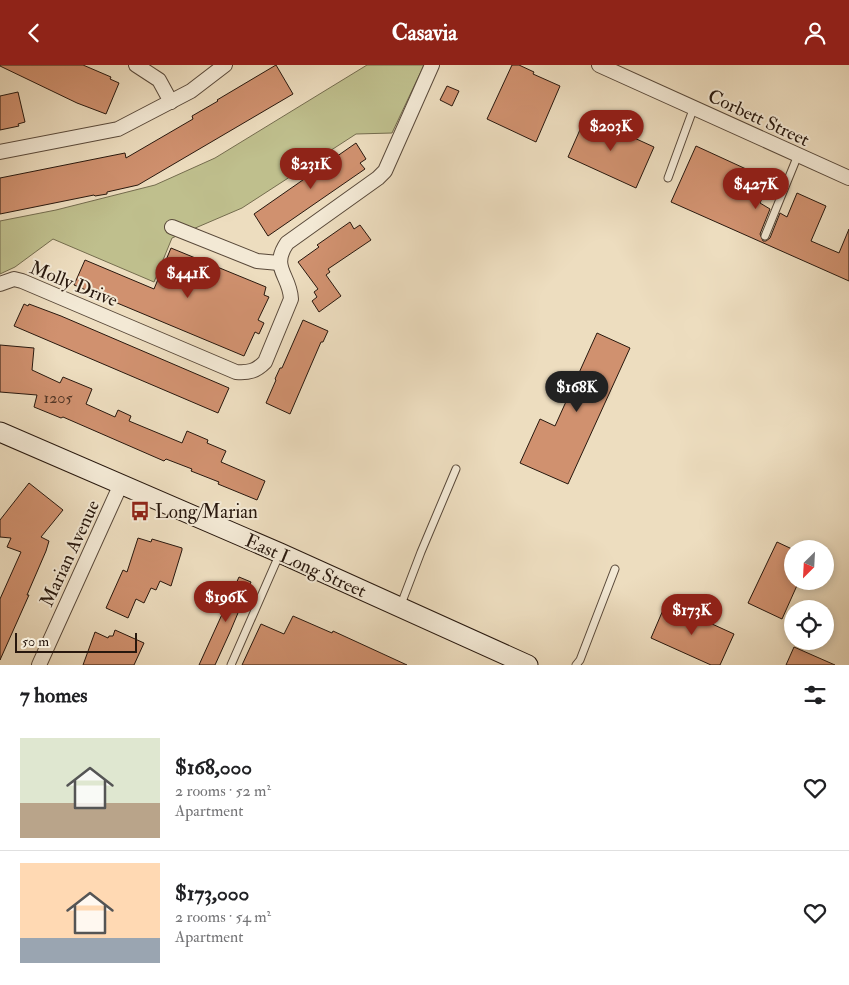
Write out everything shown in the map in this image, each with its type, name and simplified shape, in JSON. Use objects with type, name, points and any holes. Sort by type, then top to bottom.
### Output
[{"type":"street","points":[[136,65],[159,80],[171,102]]},
{"type":"street","points":[[0,152],[118,129],[191,91],[225,65]]},
{"type":"street","points":[[172,227],[257,261],[279,263],[282,251],[287,243],[385,171],[432,65]]},
{"type":"street","name":"Corbett Street","points":[[600,65],[849,178]]},
{"type":"street","name":"Molly Drive","points":[[0,284],[14,279],[22,281],[236,372],[248,373],[258,369],[265,362],[291,299],[291,290],[279,263]]},
{"type":"street","name":"East Long Street","points":[[0,432],[280,553],[528,665]]},
{"type":"street","name":"Marian Avenue","points":[[38,665],[121,484]]},
{"type":"lane","points":[[668,178],[694,107]]},
{"type":"lane","points":[[765,236],[798,155]]},
{"type":"lane","points":[[400,607],[456,469]]},
{"type":"lane","points":[[231,665],[280,553]]},
{"type":"lane","points":[[576,665],[580,660],[615,569]]},
{"type":"green space","points":[[367,65],[424,65],[392,133],[356,134],[242,208],[172,238],[154,282],[53,239],[15,267],[0,274],[0,221],[56,210],[155,185],[215,158]]},
{"type":"building","points":[[0,65],[83,65],[111,77],[110,79],[119,83],[106,114],[77,103]]},
{"type":"building","points":[[276,65],[293,94],[138,185],[107,192],[107,194],[0,214],[0,178],[125,153],[126,158],[193,119],[192,116]]},
{"type":"building","points":[[512,65],[519,65],[534,72],[533,74],[560,86],[536,142],[487,119]]},
{"type":"building","points":[[447,86],[459,91],[452,106],[440,100]]},
{"type":"building","points":[[18,92],[25,122],[18,124],[19,126],[0,130],[0,96]]},
{"type":"building","points":[[586,116],[654,147],[636,188],[568,157]]},
{"type":"building","points":[[356,143],[366,159],[360,163],[365,169],[268,236],[254,214]]},
{"type":"building","points":[[696,146],[770,180],[760,203],[770,209],[760,234],[763,241],[770,238],[780,213],[787,217],[797,193],[826,206],[811,241],[839,253],[849,229],[849,281],[671,202]]},
{"type":"building","points":[[350,222],[354,229],[360,225],[371,240],[328,269],[330,272],[326,275],[341,296],[319,312],[312,301],[317,297],[314,292],[318,289],[298,262],[319,247],[317,245]]},
{"type":"building","points":[[171,248],[266,287],[264,295],[269,297],[258,320],[264,323],[259,334],[255,332],[244,356],[74,285],[85,260],[154,289]]},
{"type":"building","points":[[24,304],[28,306],[29,304],[61,316],[229,388],[218,413],[14,326]]},
{"type":"building","points":[[303,320],[328,331],[323,342],[321,342],[290,414],[266,403],[275,379],[280,368],[282,368]]},
{"type":"building","points":[[597,333],[630,348],[568,484],[520,463],[540,419],[555,426]]},
{"type":"building","points":[[0,345],[34,348],[32,370],[60,383],[63,377],[92,389],[86,404],[115,417],[118,410],[131,416],[129,421],[182,443],[187,431],[208,440],[207,443],[226,451],[221,462],[265,481],[257,500],[218,484],[219,482],[191,471],[192,469],[166,459],[164,461],[63,417],[61,418],[34,407],[37,395],[0,392]]},
{"type":"building","points":[[29,483],[63,510],[41,537],[49,541],[46,551],[0,660],[0,599],[21,552],[7,547],[11,538],[0,537],[0,520]]},
{"type":"building","points":[[138,538],[151,542],[152,539],[182,548],[182,550],[171,586],[160,581],[156,590],[151,588],[144,603],[136,599],[128,618],[106,608],[123,570],[127,572]]},
{"type":"building","points":[[777,542],[784,545],[784,590],[795,590],[790,600],[784,600],[784,615],[782,619],[748,603]]},
{"type":"building","points":[[239,577],[251,582],[215,665],[199,665]]},
{"type":"building","points":[[666,603],[734,634],[720,665],[711,665],[651,638]]},
{"type":"building","points":[[293,616],[332,633],[333,631],[407,665],[242,665],[261,624],[284,634]]},
{"type":"building","points":[[115,630],[144,643],[134,665],[83,665],[95,632],[108,638],[113,636]]},
{"type":"building","points":[[793,650],[801,650],[835,665],[786,665]]},
{"type":"place","name":"Long/Marian","points":[[140,511]]}]
